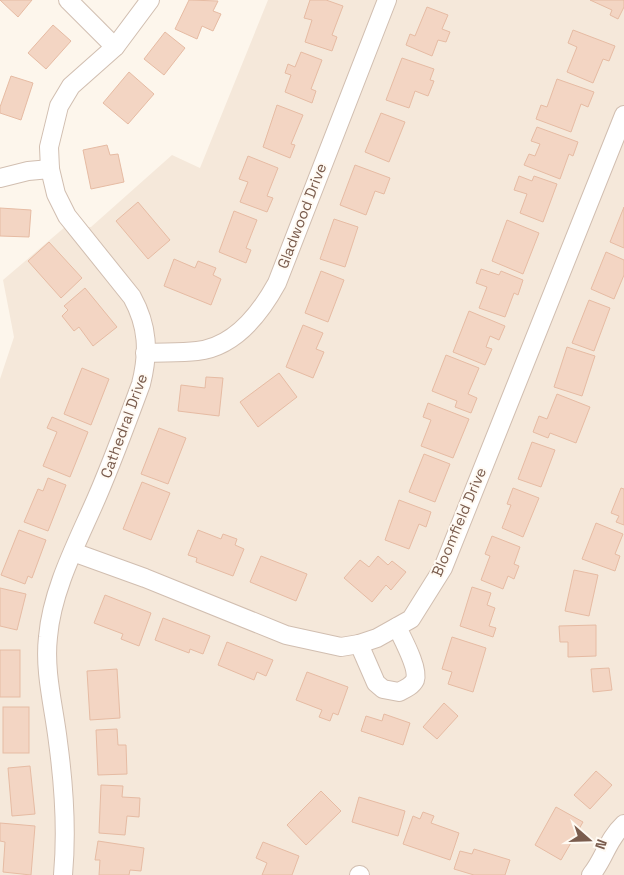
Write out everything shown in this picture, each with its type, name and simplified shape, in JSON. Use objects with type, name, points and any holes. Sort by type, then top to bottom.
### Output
[{"type":"street","points":[[68,0],[115,47]]},
{"type":"street","name":"Cathedral Drive","points":[[63,875],[65,820],[59,743],[47,665],[52,608],[141,384],[146,353],[145,327],[140,311],[132,297],[67,216],[56,194],[50,169],[50,147],[59,106],[70,86],[115,47],[150,0]]},
{"type":"street","name":"Gladwood Drive","points":[[146,353],[198,351],[220,345],[240,331],[265,305],[277,283],[388,0]]},
{"type":"street","name":"Bloomfield Drive","points":[[73,552],[145,578],[286,635],[341,646],[359,644],[377,638],[411,619],[442,568],[624,115]]},
{"type":"street","points":[[0,178],[28,171],[50,169]]},
{"type":"street","points":[[359,644],[376,683],[383,689],[399,692],[414,682],[416,676],[414,664],[397,627]]},
{"type":"street","points":[[591,875],[614,834],[624,824]]},
{"type":"shaded area","points":[[268,0],[624,0],[624,875],[0,875],[0,379],[14,337],[3,280],[65,227],[91,227],[172,155],[200,168]]},
{"type":"building","points":[[0,0],[32,0],[18,17]]},
{"type":"building","points":[[189,0],[218,1],[213,11],[221,14],[213,31],[202,26],[197,39],[175,29]]},
{"type":"building","points":[[310,0],[326,0],[343,6],[332,35],[337,37],[332,51],[305,42],[312,20],[304,18]]},
{"type":"building","points":[[590,0],[624,0],[624,7],[618,19],[610,15],[612,10]]},
{"type":"building","points":[[427,7],[448,15],[442,29],[450,32],[446,42],[438,40],[432,56],[406,45],[410,34],[415,36]]},
{"type":"building","points":[[53,25],[71,41],[46,69],[28,53]]},
{"type":"building","points":[[573,30],[615,46],[609,61],[603,59],[593,83],[567,72],[577,47],[568,43]]},
{"type":"building","points":[[165,32],[185,48],[164,75],[144,59]]},
{"type":"building","points":[[301,52],[322,60],[311,89],[316,91],[312,103],[285,92],[291,75],[285,73],[288,64],[295,67]]},
{"type":"building","points":[[402,58],[434,69],[430,80],[434,81],[428,96],[415,91],[409,108],[386,100]]},
{"type":"building","points":[[129,72],[154,94],[128,124],[103,103]]},
{"type":"building","points":[[11,76],[33,83],[21,120],[0,113],[0,107]]},
{"type":"building","points":[[557,79],[594,92],[588,107],[581,104],[571,132],[536,119],[541,105],[547,107]]},
{"type":"building","points":[[277,105],[303,115],[291,144],[295,145],[290,158],[263,147]]},
{"type":"building","points":[[381,113],[405,122],[389,162],[365,152]]},
{"type":"building","points":[[537,127],[578,142],[573,156],[569,154],[560,179],[524,165],[529,154],[535,156],[540,144],[531,141]]},
{"type":"building","points":[[107,145],[110,155],[118,154],[124,182],[91,189],[83,150]]},
{"type":"building","points":[[248,156],[278,168],[267,196],[273,198],[267,212],[240,202],[248,182],[239,179]]},
{"type":"building","points":[[355,165],[390,178],[384,194],[375,191],[366,215],[340,205]]},
{"type":"building","points":[[519,176],[532,181],[534,176],[557,184],[543,222],[520,213],[527,194],[514,190]]},
{"type":"building","points":[[138,202],[170,240],[148,259],[116,221]]},
{"type":"building","points":[[624,207],[624,248],[610,242]]},
{"type":"building","points":[[0,208],[31,210],[29,237],[0,236]]},
{"type":"building","points":[[234,211],[257,220],[246,248],[251,250],[246,263],[219,252]]},
{"type":"building","points":[[334,219],[358,227],[345,267],[320,259]]},
{"type":"building","points":[[507,220],[539,233],[523,274],[492,261]]},
{"type":"building","points":[[49,242],[82,278],[61,298],[28,261]]},
{"type":"building","points":[[606,252],[624,260],[624,275],[614,299],[591,289]]},
{"type":"building","points":[[174,259],[195,268],[198,261],[216,268],[213,275],[221,279],[211,305],[164,286]]},
{"type":"building","points":[[481,269],[499,275],[501,271],[523,280],[518,295],[514,293],[505,317],[479,308],[487,287],[476,283]]},
{"type":"building","points":[[321,271],[344,280],[328,322],[305,313]]},
{"type":"building","points":[[85,288],[117,327],[93,346],[79,327],[74,331],[62,316],[68,310],[64,306]]},
{"type":"building","points":[[589,300],[610,308],[594,351],[572,343]]},
{"type":"building","points":[[469,311],[505,326],[499,340],[490,336],[486,347],[492,349],[485,365],[453,352]]},
{"type":"building","points":[[303,325],[323,333],[316,349],[324,352],[313,378],[286,367]]},
{"type":"building","points":[[567,347],[595,356],[582,396],[554,387]]},
{"type":"building","points":[[446,355],[479,368],[468,394],[477,398],[471,413],[455,407],[457,401],[432,391]]},
{"type":"building","points":[[82,368],[109,379],[91,425],[64,414]]},
{"type":"building","points":[[279,373],[297,397],[258,427],[240,402]]},
{"type":"building","points":[[206,377],[223,378],[219,416],[178,411],[181,385],[205,388]]},
{"type":"building","points":[[557,394],[590,407],[576,443],[550,433],[548,438],[533,432],[539,416],[547,419]]},
{"type":"building","points":[[428,403],[469,419],[453,458],[421,446],[431,420],[423,417]]},
{"type":"building","points":[[52,417],[88,432],[70,477],[43,466],[57,432],[47,428]]},
{"type":"building","points":[[159,428],[186,438],[168,484],[141,474]]},
{"type":"building","points":[[532,442],[555,450],[541,487],[518,479]]},
{"type":"building","points":[[424,454],[450,464],[435,502],[409,492]]},
{"type":"building","points":[[48,478],[66,485],[48,531],[24,522],[38,489],[43,491]]},
{"type":"building","points":[[142,482],[170,493],[151,540],[123,529]]},
{"type":"building","points":[[513,488],[539,498],[523,537],[502,528],[511,505],[507,504]]},
{"type":"building","points":[[621,488],[624,489],[624,525],[616,522],[619,516],[611,513]]},
{"type":"building","points":[[399,500],[431,512],[426,527],[419,524],[409,549],[385,540]]},
{"type":"building","points":[[596,523],[623,534],[615,554],[620,556],[615,571],[582,559]]},
{"type":"building","points":[[19,530],[46,540],[32,578],[28,576],[25,584],[1,575]]},
{"type":"building","points":[[198,530],[221,539],[223,534],[237,539],[235,545],[244,549],[233,576],[196,562],[197,558],[188,555]]},
{"type":"building","points":[[492,536],[520,547],[514,564],[519,566],[514,579],[508,576],[503,589],[481,580],[490,556],[485,554]]},
{"type":"building","points":[[261,556],[307,574],[296,601],[250,582]]},
{"type":"building","points":[[378,556],[388,565],[392,561],[406,572],[391,590],[386,585],[372,602],[344,578],[360,560],[369,567]]},
{"type":"building","points":[[574,570],[598,575],[589,616],[565,611]]},
{"type":"building","points":[[472,587],[491,593],[487,605],[495,608],[489,626],[496,628],[493,637],[460,626]]},
{"type":"building","points":[[0,588],[26,594],[17,630],[0,626]]},
{"type":"building","points":[[105,595],[151,613],[139,646],[121,639],[123,634],[94,623]]},
{"type":"building","points":[[163,618],[210,636],[203,654],[190,649],[189,653],[155,640]]},
{"type":"building","points":[[596,625],[596,656],[568,657],[568,642],[560,642],[559,626]]},
{"type":"building","points":[[452,637],[486,648],[473,692],[448,684],[452,672],[442,669]]},
{"type":"building","points":[[227,642],[273,660],[266,676],[257,672],[254,680],[218,665]]},
{"type":"building","points":[[0,650],[20,650],[20,697],[0,697]]},
{"type":"building","points":[[609,668],[612,690],[593,692],[591,669]]},
{"type":"building","points":[[117,669],[120,718],[90,720],[87,671]]},
{"type":"building","points":[[307,672],[348,687],[338,715],[333,713],[330,721],[319,717],[322,710],[296,700]]},
{"type":"building","points":[[444,703],[458,716],[437,739],[423,727]]},
{"type":"building","points":[[3,707],[29,707],[29,753],[3,753]]},
{"type":"building","points":[[384,714],[410,723],[403,745],[361,731],[366,716],[382,721]]},
{"type":"building","points":[[117,729],[118,745],[126,745],[127,774],[98,775],[96,730]]},
{"type":"building","points":[[30,766],[35,814],[12,816],[8,768]]},
{"type":"building","points":[[596,771],[612,785],[590,809],[574,795]]},
{"type":"building","points":[[101,785],[123,786],[122,797],[140,798],[139,817],[127,816],[125,835],[99,833]]},
{"type":"building","points":[[321,791],[341,811],[306,845],[287,825]]},
{"type":"building","points":[[359,797],[405,811],[398,836],[352,822]]},
{"type":"building","points":[[556,807],[583,822],[561,860],[535,845]]},
{"type":"building","points":[[423,812],[434,816],[431,823],[459,833],[450,860],[403,844],[413,816],[420,819]]},
{"type":"building","points":[[0,823],[35,826],[31,875],[3,872],[5,842],[0,841]]},
{"type":"building","points":[[98,841],[144,848],[141,871],[130,870],[129,875],[99,875],[100,860],[95,860]]},
{"type":"building","points":[[263,842],[299,856],[292,875],[262,875],[267,863],[256,858]]},
{"type":"building","points":[[474,849],[510,860],[505,875],[474,875],[454,869],[460,851],[472,854]]}]
